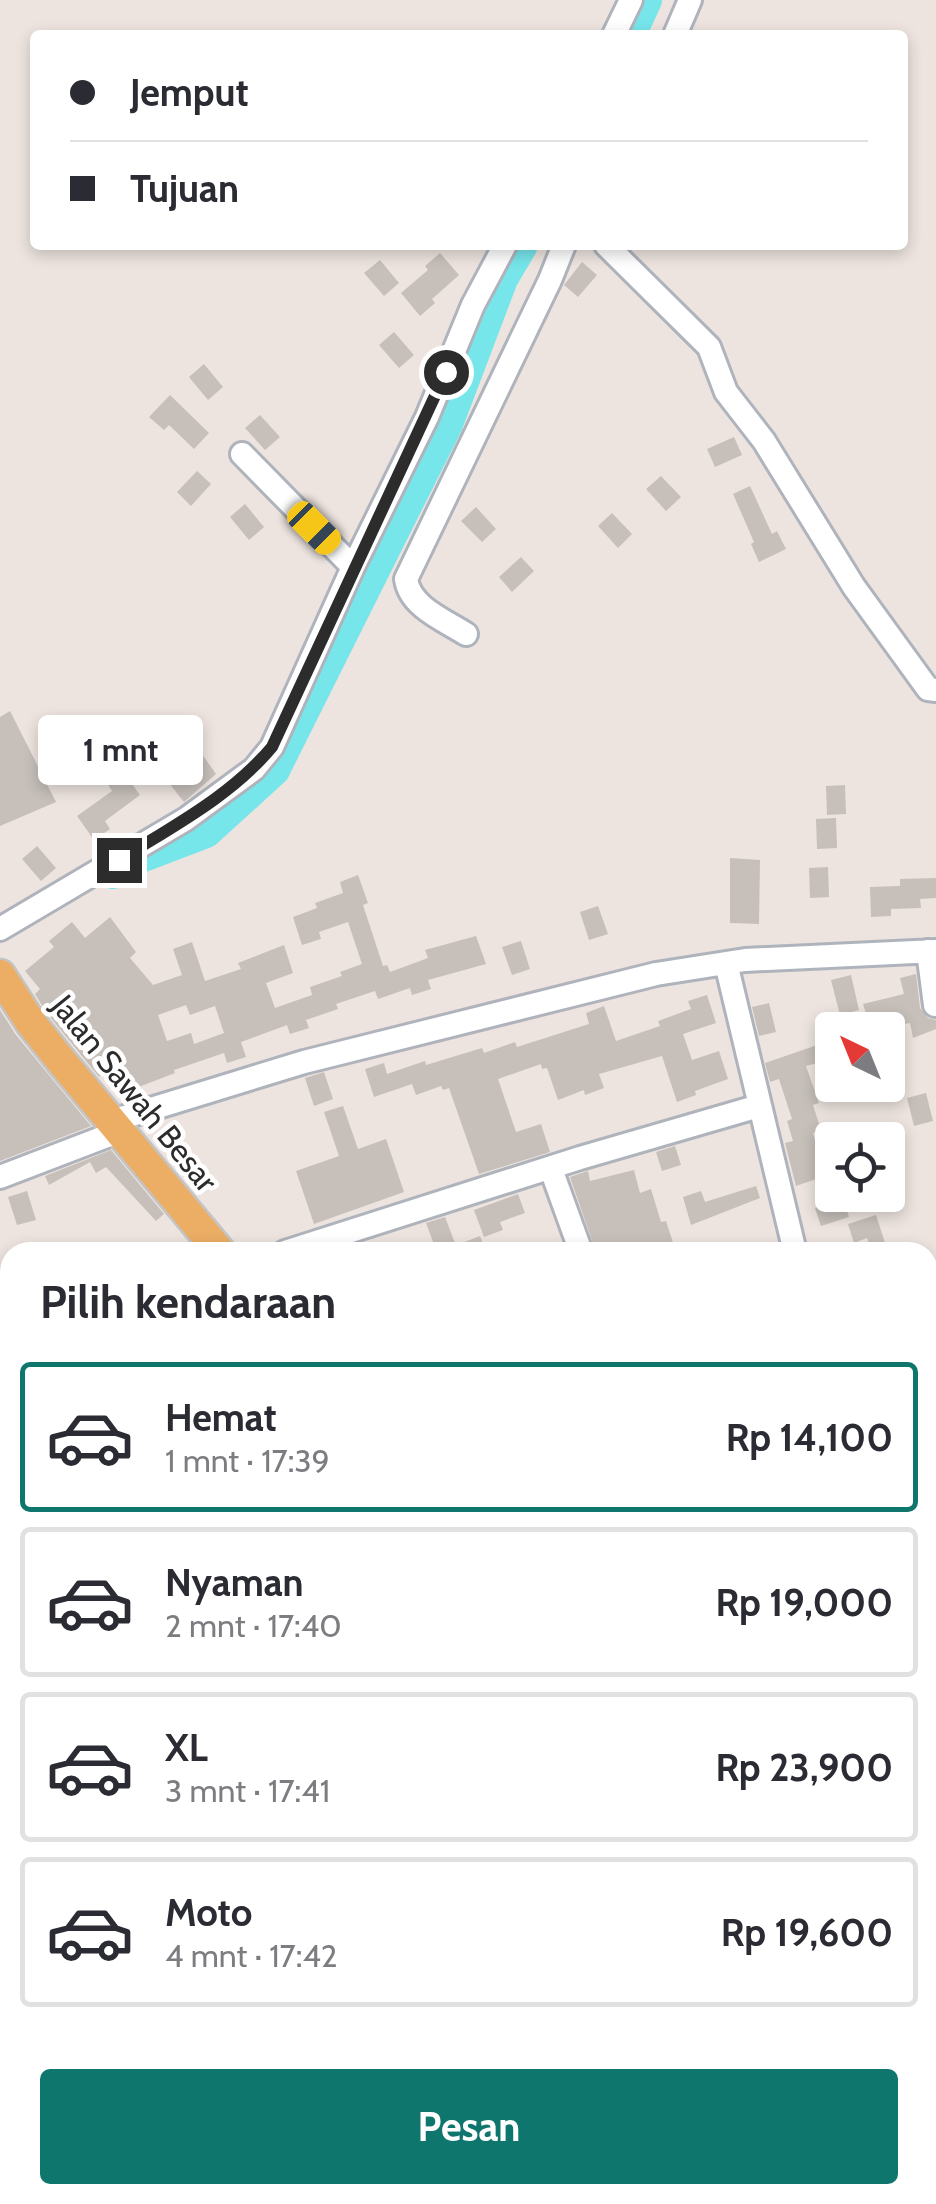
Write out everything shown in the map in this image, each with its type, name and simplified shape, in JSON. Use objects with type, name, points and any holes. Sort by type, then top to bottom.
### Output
[{"type":"main road","name":"Jalan Sawah Besar","points":[[1,976],[31,1023],[212,1242]]},
{"type":"street","points":[[616,30],[630,0]]},
{"type":"street","points":[[677,30],[690,0]]},
{"type":"street","points":[[0,929],[186,819],[254,768],[272,747],[353,567],[427,417],[473,305],[502,250]]},
{"type":"street","points":[[466,634],[414,600],[406,579],[562,250]]},
{"type":"street","points":[[611,250],[709,347],[726,392],[764,441],[854,587],[928,689],[936,690]]},
{"type":"street","points":[[242,454],[353,567]]},
{"type":"street","points":[[0,1178],[116,1126],[238,1080],[656,974],[726,963],[932,951],[935,1005]]},
{"type":"street","points":[[726,963],[793,1242]]},
{"type":"street","points":[[318,1242],[759,1106]]},
{"type":"street","points":[[551,1169],[577,1242]]},
{"type":"building","points":[[440,253],[459,275],[432,299],[435,303],[420,316],[401,293],[428,270],[425,266]]},
{"type":"building","points":[[380,260],[399,283],[384,296],[364,273]]},
{"type":"building","points":[[582,262],[597,275],[578,297],[564,285]]},
{"type":"building","points":[[394,332],[414,355],[399,368],[379,345]]},
{"type":"building","points":[[204,364],[223,387],[208,400],[189,377]]},
{"type":"building","points":[[170,395],[209,433],[194,449],[169,425],[164,430],[149,417]]},
{"type":"building","points":[[260,415],[280,437],[265,450],[245,428]]},
{"type":"building","points":[[734,437],[742,455],[715,467],[707,449]]},
{"type":"building","points":[[197,471],[211,484],[191,506],[177,492]]},
{"type":"building","points":[[661,476],[681,497],[666,511],[646,489]]},
{"type":"building","points":[[750,486],[772,534],[777,531],[786,549],[759,562],[733,494]]},
{"type":"building","points":[[245,504],[264,527],[249,540],[230,517]]},
{"type":"building","points":[[476,507],[496,529],[482,542],[461,521]]},
{"type":"building","points":[[612,513],[632,534],[618,548],[598,526]]},
{"type":"building","points":[[521,557],[534,571],[512,592],[499,577]]},
{"type":"building","points":[[10,711],[56,802],[0,826],[0,717]]},
{"type":"building","points":[[158,737],[178,765],[199,750],[216,774],[184,802],[142,749]]},
{"type":"building","points":[[123,771],[140,795],[105,821],[110,829],[94,840],[77,816],[112,791],[107,783]]},
{"type":"building","points":[[845,785],[846,814],[827,815],[826,786]]},
{"type":"building","points":[[836,818],[837,848],[817,849],[816,819]]},
{"type":"building","points":[[37,846],[56,868],[41,881],[22,859]]},
{"type":"building","points":[[730,858],[760,860],[759,924],[730,923]]},
{"type":"building","points":[[828,867],[829,897],[810,898],[809,868]]},
{"type":"building","points":[[358,875],[368,903],[363,905],[383,966],[387,965],[390,972],[428,958],[425,950],[476,936],[486,964],[428,980],[431,989],[412,995],[410,988],[378,999],[375,991],[336,1004],[338,1009],[306,1020],[309,1028],[290,1034],[287,1025],[241,1042],[246,1057],[227,1063],[224,1053],[118,1095],[108,1069],[99,1077],[46,1012],[35,994],[40,989],[25,971],[54,947],[49,941],[72,922],[85,938],[110,917],[136,952],[130,958],[153,985],[182,975],[173,949],[192,942],[205,981],[241,969],[238,963],[284,945],[293,973],[266,983],[275,1008],[312,995],[310,987],[362,964],[348,922],[319,932],[321,939],[302,945],[293,917],[317,908],[315,903],[343,893],[340,882]],"holes":[[[186,1005],[190,1015],[215,1006],[224,1033],[194,1044],[191,1033],[167,1041],[158,1015]]]},
{"type":"building","points":[[936,878],[936,898],[920,899],[921,908],[891,909],[891,916],[871,917],[870,887],[900,886],[900,879]]},
{"type":"building","points":[[598,906],[608,934],[589,940],[580,912]]},
{"type":"building","points":[[521,941],[530,969],[512,975],[502,947]]},
{"type":"building","points":[[916,974],[920,1008],[928,1018],[936,1020],[936,1029],[913,1038],[910,1023],[905,1024],[905,1012],[865,1012],[863,1004],[904,994],[900,978]]},
{"type":"building","points":[[851,975],[859,1010],[839,1012],[831,980]]},
{"type":"building","points":[[707,995],[716,1023],[683,1034],[692,1060],[719,1051],[728,1079],[677,1102],[662,1056],[599,1074],[604,1088],[585,1095],[584,1090],[558,1100],[547,1068],[542,1069],[541,1064],[498,1079],[516,1132],[541,1124],[550,1152],[479,1174],[449,1088],[443,1090],[441,1086],[416,1095],[412,1084],[374,1097],[365,1069],[384,1063],[387,1074],[482,1048],[484,1053],[515,1042],[517,1047],[589,1024],[586,1013],[604,1006],[616,1041],[660,1026],[658,1021],[691,1009],[688,1001]]},
{"type":"building","points":[[769,1003],[776,1032],[759,1036],[752,1007]]},
{"type":"building","points":[[0,1010],[91,1126],[0,1161]]},
{"type":"building","points":[[815,1046],[815,1064],[806,1066],[815,1102],[819,1103],[813,1105],[818,1122],[815,1122],[813,1133],[815,1179],[796,1186],[785,1143],[793,1141],[787,1121],[792,1119],[779,1079],[770,1082],[765,1063]]},
{"type":"building","points":[[324,1072],[333,1099],[314,1106],[305,1078]]},
{"type":"building","points":[[926,1093],[933,1121],[914,1126],[907,1098]]},
{"type":"building","points":[[343,1106],[358,1149],[386,1139],[404,1192],[314,1224],[296,1171],[339,1156],[324,1112]]},
{"type":"building","points":[[675,1146],[681,1165],[662,1171],[656,1152]]},
{"type":"building","points":[[111,1150],[164,1214],[156,1221],[106,1167],[96,1173],[90,1162],[49,1185],[45,1176]]},
{"type":"building","points":[[634,1170],[640,1193],[651,1189],[661,1222],[666,1221],[673,1242],[593,1242],[570,1177],[588,1171],[590,1181]]},
{"type":"building","points":[[756,1186],[760,1198],[691,1225],[683,1197],[701,1191],[705,1202]]},
{"type":"building","points":[[27,1191],[36,1220],[17,1225],[8,1197]]},
{"type":"building","points":[[518,1194],[525,1213],[500,1222],[503,1230],[484,1237],[474,1210]]},
{"type":"building","points":[[816,1212],[847,1212],[849,1217],[821,1226]]},
{"type":"building","points":[[876,1215],[885,1242],[868,1242],[867,1238],[854,1242],[848,1224]]},
{"type":"building","points":[[445,1217],[455,1242],[433,1242],[426,1223]]},
{"type":"waterway","points":[[632,30],[646,0]]},
{"type":"waterway","points":[[113,873],[138,858],[206,832],[274,770],[447,424],[502,279],[519,250]]},
{"type":"route","points":[[119,860],[226,792],[272,747],[446,372]]}]
